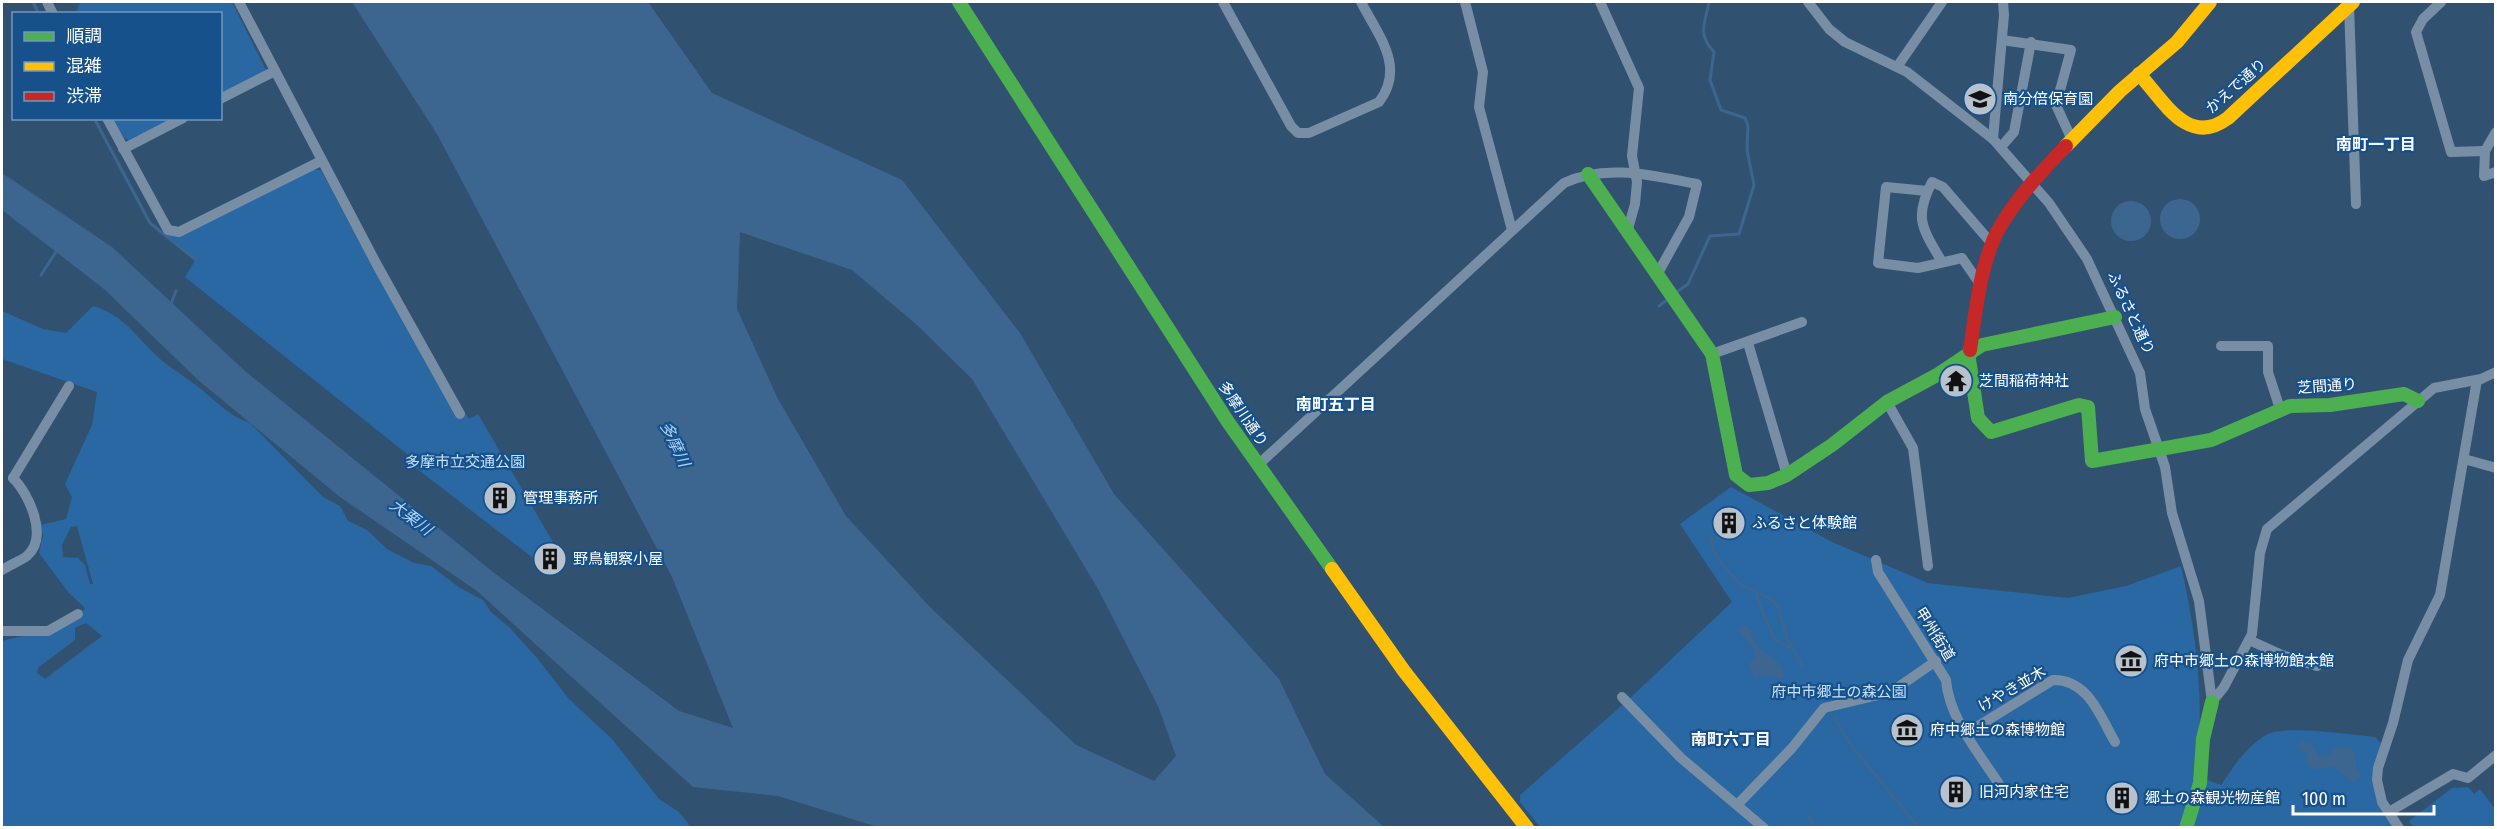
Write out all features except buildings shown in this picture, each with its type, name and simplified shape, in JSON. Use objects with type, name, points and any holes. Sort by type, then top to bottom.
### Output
[{"type":"street","points":[[239,2],[321,161],[460,414]]},
{"type":"street","name":"多摩川通り","points":[[959,2],[1133,278],[1258,465],[1404,671],[1527,828]]},
{"type":"street","points":[[1223,2],[1291,126],[1298,133],[1309,133],[1379,102],[1384,96],[1392,73],[1388,55],[1361,2]]},
{"type":"street","points":[[1465,2],[1483,72],[1479,107],[1512,230]]},
{"type":"street","points":[[1600,2],[1639,88],[1632,156],[1637,182],[1635,204],[1628,229]]},
{"type":"street","name":"ふるさと通り","points":[[1808,2],[1829,29],[1845,42],[1897,67],[1959,110],[2001,147],[2068,228],[2087,259],[2136,360],[2145,409],[2160,449],[2172,513],[2199,601],[2212,702],[2203,739],[2200,783],[2186,828]]},
{"type":"street","points":[[1897,67],[1942,2]]},
{"type":"street","points":[[1993,139],[2003,2]]},
{"type":"street","points":[[2441,2],[2423,19],[2416,32],[2439,116],[2451,153],[2485,151]]},
{"type":"street","points":[[2351,3],[2356,204]]},
{"type":"street","name":"かえで通り","points":[[2139,74],[2187,125],[2196,130],[2207,131],[2228,118],[2351,3]]},
{"type":"street","points":[[1971,351],[1980,284],[2000,227],[2031,182],[2139,74],[2177,42],[2204,4]]},
{"type":"street","points":[[2002,40],[2031,42],[2071,50],[2056,105],[2072,140]]},
{"type":"street","points":[[2001,147],[2014,132],[2031,42]]},
{"type":"street","points":[[222,98],[274,71]]},
{"type":"street","points":[[108,120],[168,230],[179,232],[321,161]]},
{"type":"street","points":[[123,149],[179,120]]},
{"type":"street","points":[[2496,132],[2485,151],[2484,176],[2496,172]]},
{"type":"street","points":[[1258,465],[1564,183],[1588,174],[1635,174],[1697,184],[1689,217],[1658,273]]},
{"type":"street","points":[[1588,174],[1712,354],[1731,458],[1738,479],[1745,484],[1760,486],[1787,474],[1832,445],[1862,418],[1937,375],[1971,351],[2000,339],[2115,317]]},
{"type":"street","points":[[1942,262],[1923,230],[1920,219],[1927,191],[1932,182],[1943,187],[1993,245]]},
{"type":"street","points":[[1927,191],[1886,187],[1878,263],[1918,268],[1962,258],[1980,284]]},
{"type":"street","points":[[1712,354],[1802,322]]},
{"type":"street","points":[[1748,343],[1787,474]]},
{"type":"street","points":[[2221,346],[2268,346],[2268,372],[2280,409]]},
{"type":"street","name":"芝間通り","points":[[1971,351],[1969,359],[1978,418],[1991,432],[2079,405],[2088,407],[2092,461],[2225,436],[2280,409],[2404,394],[2418,401]]},
{"type":"street","points":[[2212,702],[2224,687],[2249,640],[2260,553],[2267,529],[2434,388],[2477,380],[2496,372]]},
{"type":"street","points":[[2399,828],[2379,790],[2378,768],[2394,723],[2408,660],[2440,596],[2477,380]]},
{"type":"street","points":[[2,570],[28,555],[36,537],[35,522],[27,496],[6,478],[69,386]]},
{"type":"street","points":[[1887,402],[1913,448],[1928,566]]},
{"type":"street","points":[[2464,459],[2496,468]]},
{"type":"street","name":"甲州街道","points":[[1876,560],[1878,572],[1946,680],[1947,698],[2001,787]]},
{"type":"street","points":[[2,631],[48,631],[78,614]]},
{"type":"street","points":[[2249,640],[2282,655],[2317,666]]},
{"type":"street","points":[[1738,804],[1792,748],[1824,708],[1891,692],[1936,662]]},
{"type":"street","name":"けやき並木","points":[[1967,734],[2053,680],[2063,679],[2074,682],[2083,691],[2115,742]]},
{"type":"street","points":[[1622,697],[1681,759],[1738,804],[1764,828]]},
{"type":"street","points":[[2389,812],[2453,774],[2468,778],[2496,754]]},
{"type":"green space","points":[[80,2],[232,2],[266,70],[222,93],[222,12],[77,12]]},
{"type":"green space","points":[[114,120],[170,120],[129,140],[124,138]]},
{"type":"green space","name":"多摩市立交通公園","points":[[313,170],[321,170],[369,260],[469,419],[478,414],[557,549],[537,561],[408,462],[412,458],[185,277],[196,259],[165,235],[168,230],[179,232]]},
{"type":"green space","points":[[93,306],[121,320],[166,364],[227,411],[250,423],[323,497],[340,506],[348,521],[367,530],[387,549],[414,563],[431,566],[460,588],[483,600],[491,612],[510,628],[537,658],[569,699],[612,739],[659,799],[679,812],[691,827],[2,827],[2,641],[27,635],[80,615],[85,608],[68,592],[39,553],[43,536],[41,525],[66,519],[72,497],[65,484],[92,425],[97,392],[2,359],[2,311],[43,329],[66,333]],"holes":[[[77,526],[93,584],[90,584],[85,565],[78,558],[63,557],[62,545],[71,527]],[[86,623],[102,636],[45,679],[37,673],[39,667],[75,640],[75,628]]]},
{"type":"green space","name":"府中市郷土の森公園","points":[[1731,487],[1832,542],[1928,583],[2068,598],[2126,586],[2181,566],[2198,670],[2200,722],[2196,776],[2221,785],[2247,750],[2260,739],[2277,731],[2304,730],[2375,737],[2381,743],[2372,780],[2394,827],[1541,828],[1520,802],[1520,795],[1628,700],[1732,602],[1680,524]]},
{"type":"green space","points":[[2468,787],[2474,794],[2480,789],[2495,809],[2495,827],[2413,827],[2409,821],[2452,788]]},
{"type":"water","points":[[352,2],[648,2],[712,93],[902,180],[1020,333],[1114,494],[1279,679],[1325,774],[1384,827],[878,827],[778,796],[693,787],[477,591],[340,497],[198,380],[104,289],[2,210],[2,173],[112,247],[245,371],[493,572],[679,711],[733,728],[672,577],[437,134]],"holes":[[[740,232],[852,270],[917,325],[972,379],[1098,589],[1158,706],[1176,756],[1154,781],[1076,745],[931,608],[846,516],[778,399],[737,309]]]},
{"type":"water","points":[[2180,199],[2194,205],[2200,219],[2194,233],[2180,239],[2166,233],[2160,219],[2166,205]]},
{"type":"water","points":[[2131,201],[2139,202],[2145,207],[2150,213],[2150,229],[2145,235],[2139,240],[2131,241],[2123,240],[2117,235],[2112,229],[2111,221],[2112,213],[2117,207],[2123,202]]},
{"type":"water","points":[[1742,625],[1748,626],[1759,648],[1779,664],[1784,676],[1781,679],[1771,675],[1754,676],[1749,663],[1755,657],[1755,653],[1738,629]]},
{"type":"water","points":[[2300,741],[2312,743],[2319,756],[2329,755],[2334,747],[2350,748],[2356,756],[2356,768],[2361,773],[2360,778],[2352,782],[2333,766],[2315,770],[2307,765],[2306,752],[2300,751],[2298,746]]},
{"type":"waterway","points":[[33,2],[38,12]]},
{"type":"waterway","points":[[1678,291],[1688,284],[1710,236],[1739,234],[1754,185],[1747,150],[1748,126],[1745,118],[1721,110],[1710,80],[1714,52],[1705,40],[1704,34],[1709,2]]},
{"type":"waterway","points":[[95,120],[150,223],[196,260]]},
{"type":"waterway","points":[[41,275],[58,249]]},
{"type":"waterway","points":[[170,306],[176,291]]},
{"type":"waterway","points":[[1659,306],[1668,299]]},
{"type":"waterway","points":[[1711,535],[1713,550],[1741,585],[1770,598],[1778,607],[1788,640],[1803,667]]},
{"type":"waterway","points":[[1757,593],[1774,639],[1792,649]]},
{"type":"waterway","points":[[1834,717],[1850,744],[1919,828]]},
{"type":"waterway","points":[[1808,814],[1815,828]]},
{"type":"traffic: fast","points":[[959,2],[1228,422],[1332,569]]},
{"type":"traffic: fast","points":[[1588,174],[1712,354],[1736,475],[1749,485],[1768,483],[1787,475],[1832,445],[1887,402],[1937,375],[1982,345],[2115,317]]},
{"type":"traffic: fast","points":[[1970,350],[1969,359],[1978,418],[1991,432],[2079,405],[2088,407],[2092,461],[2211,440],[2290,406],[2330,405],[2404,394],[2418,401]]},
{"type":"traffic: fast","points":[[2186,828],[2200,783],[2203,739],[2212,702]]},
{"type":"traffic: slow","points":[[2066,146],[2120,91],[2177,42],[2210,2]]},
{"type":"traffic: slow","points":[[2139,74],[2178,117],[2201,128],[2214,126],[2228,118],[2353,2]]},
{"type":"traffic: slow","points":[[1332,569],[1404,671],[1527,828]]},
{"type":"traffic: jam","points":[[1970,350],[1980,286],[1994,239],[2023,193],[2066,146]]},
{"type":"place","name":"南分倍保育園","points":[[1980,99]]},
{"type":"place","name":"芝間稲荷神社","points":[[1956,381]]},
{"type":"place","name":"管理事務所","points":[[500,498]]},
{"type":"place","name":"ふるさと体験館","points":[[1729,523]]},
{"type":"place","name":"野鳥観察小屋","points":[[550,559]]},
{"type":"place","name":"府中市郷土の森博物館本館","points":[[2131,661]]},
{"type":"place","name":"府中郷土の森博物館","points":[[1907,730]]},
{"type":"place","name":"旧河内家住宅","points":[[1956,792]]},
{"type":"place","name":"郷土の森観光物産館","points":[[2122,798]]},
{"type":"district","name":"南町一丁目","points":[[2376,144]]},
{"type":"district","name":"南町五丁目","points":[[1336,404]]},
{"type":"district","name":"南町六丁目","points":[[1731,739]]},
{"type":"water label","name":"多摩川","points":[[675,444]]},
{"type":"water label","name":"大栗川","points":[[411,517]]}]
